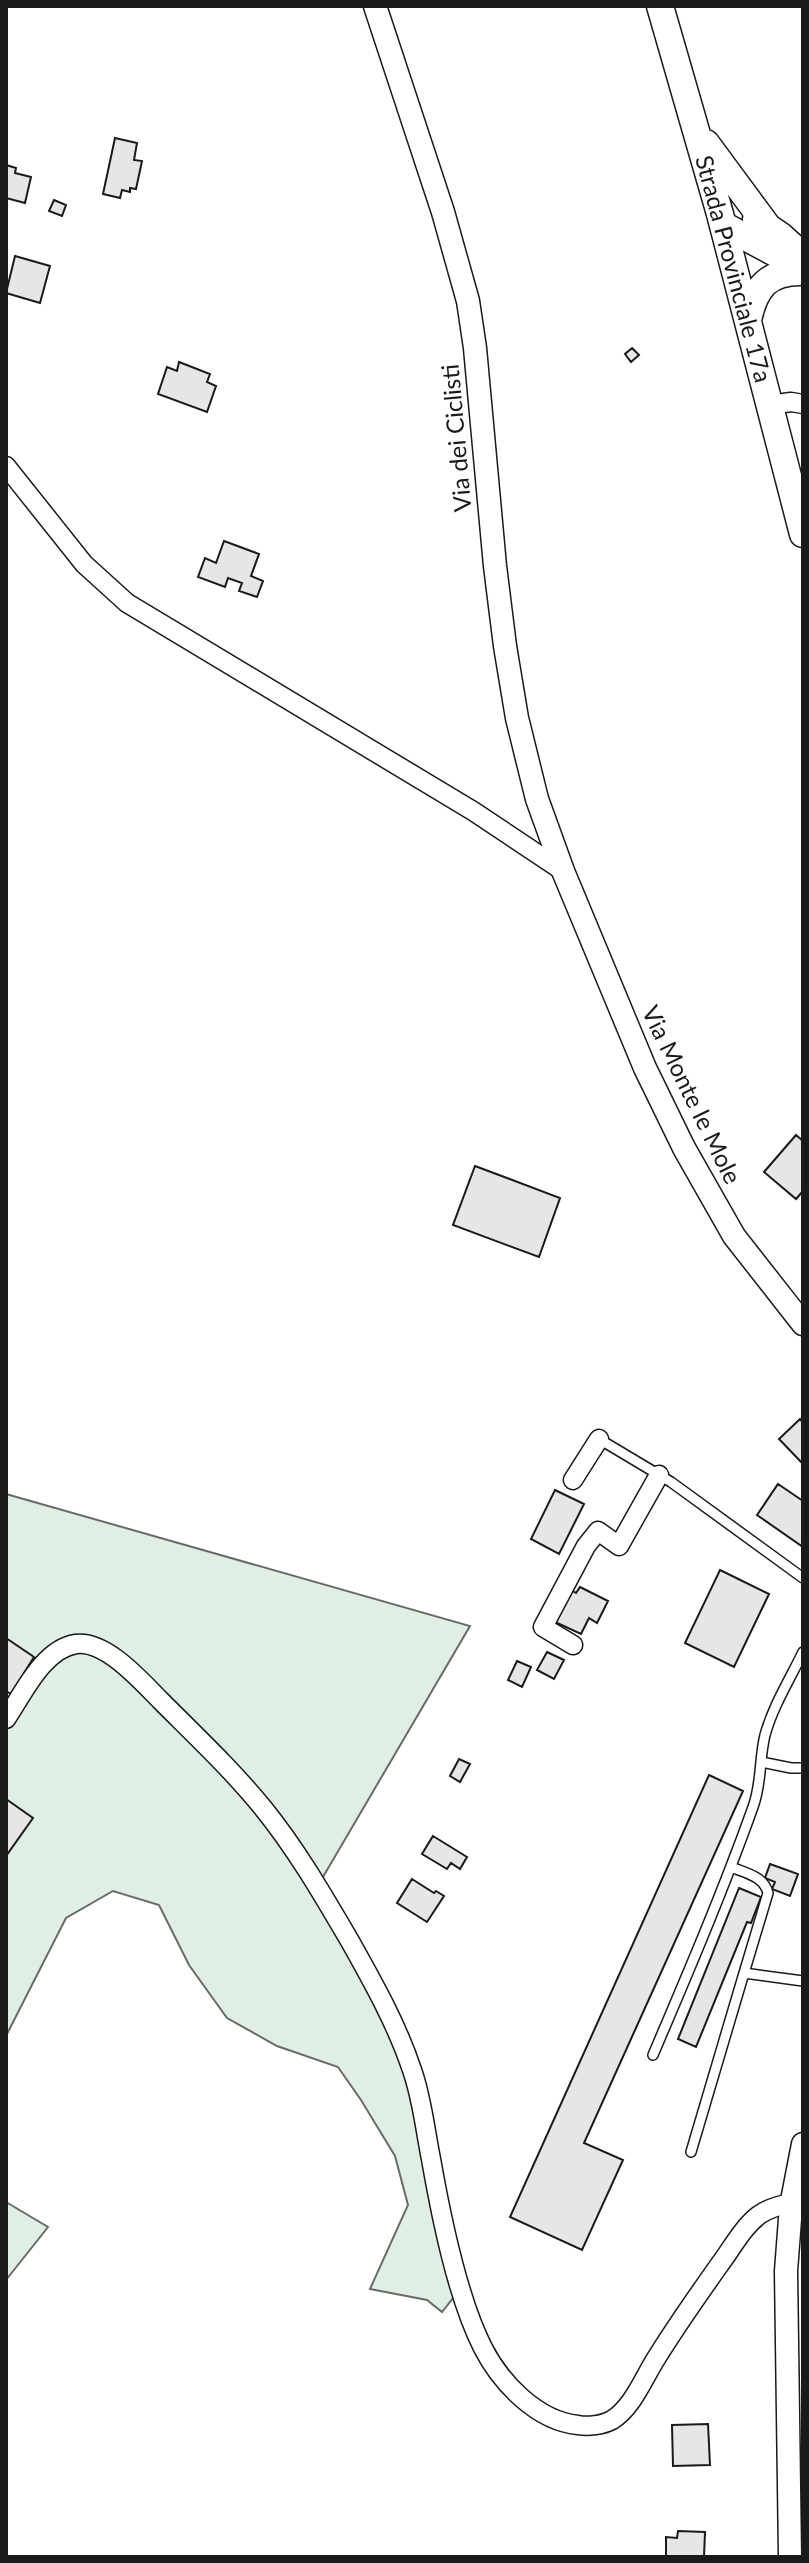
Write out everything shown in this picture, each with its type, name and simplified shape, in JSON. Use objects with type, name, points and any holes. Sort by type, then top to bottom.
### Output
[{"type":"main road","name":"Strada Provinciale 17a","points":[[660,6],[722,223],[803,534]]},
{"type":"main road","points":[[695,127],[768,227]]},
{"type":"main road","points":[[722,223],[747,217],[768,227],[803,256]]},
{"type":"main road","points":[[722,223],[803,270]]},
{"type":"main road","points":[[748,320],[755,294],[765,282],[777,275],[803,270]]},
{"type":"street","name":"Via dei Ciclisti","points":[[375,6],[443,212],[468,301],[495,566],[511,688],[531,776],[563,871]]},
{"type":"street","points":[[770,405],[803,404]]},
{"type":"street","points":[[6,466],[84,564],[127,603],[483,817],[563,871]]},
{"type":"street","name":"Via Monte le Mole","points":[[563,871],[645,1068],[692,1165],[734,1236],[803,1324]]},
{"type":"street","points":[[573,1480],[599,1439]]},
{"type":"street","points":[[573,1645],[543,1627],[586,1546],[598,1531],[619,1546],[659,1475]]},
{"type":"street","points":[[6,1719],[54,1655],[73,1645],[94,1646],[115,1658],[146,1686],[224,1764],[277,1826],[318,1887],[364,1966],[404,2049],[419,2098],[451,2248],[479,2339],[508,2383],[544,2413],[582,2426],[606,2422],[619,2414],[681,2320],[752,2222],[769,2209],[792,2203]]},
{"type":"street","points":[[790,2557],[786,2271],[792,2203],[803,2144]]},
{"type":"lane","points":[[599,1439],[659,1475],[803,1578]]},
{"type":"lane","points":[[653,2055],[731,1867],[758,1794],[767,1728],[803,1652]]},
{"type":"lane","points":[[761,1762],[803,1768]]},
{"type":"lane","points":[[691,2152],[768,1893],[760,1879],[731,1867]]},
{"type":"lane","points":[[744,1973],[803,1981]]},
{"type":"green space","points":[[6,1494],[470,1626],[313,1894],[373,1993],[406,2067],[457,2293],[442,2312],[427,2300],[370,2289],[408,2205],[395,2156],[361,2100],[338,2067],[277,2046],[227,2018],[189,1965],[159,1905],[113,1891],[66,1918],[6,2036]]},
{"type":"green space","points":[[6,2202],[48,2227],[6,2280]]},
{"type":"building","points":[[115,138],[137,143],[134,160],[142,161],[136,189],[130,188],[130,192],[122,190],[120,198],[103,194]]},
{"type":"building","points":[[6,165],[16,168],[15,173],[31,177],[25,203],[6,198]]},
{"type":"building","points":[[54,200],[66,205],[62,216],[49,211]]},
{"type":"building","points":[[15,256],[50,266],[40,303],[6,293]]},
{"type":"building","points":[[632,348],[639,355],[631,362],[625,354]]},
{"type":"building","points":[[179,362],[210,374],[207,382],[216,386],[207,412],[158,394],[167,367],[177,371]]},
{"type":"building","points":[[224,541],[259,554],[251,576],[263,581],[257,597],[239,591],[242,583],[228,578],[225,587],[198,577],[205,558],[216,563]]},
{"type":"building","points":[[796,1135],[803,1141],[803,1191],[796,1199],[764,1172]]},
{"type":"building","points":[[475,1166],[560,1198],[539,1257],[453,1225]]},
{"type":"building","points":[[800,1419],[803,1423],[803,1464],[779,1439]]},
{"type":"building","points":[[778,1484],[803,1501],[803,1547],[757,1515]]},
{"type":"building","points":[[555,1490],[584,1504],[559,1554],[531,1539]]},
{"type":"building","points":[[720,1570],[769,1594],[734,1667],[685,1643]]},
{"type":"building","points":[[580,1587],[608,1601],[597,1623],[589,1618],[581,1634],[555,1622],[571,1590],[576,1593]]},
{"type":"building","points":[[6,1638],[34,1657],[11,1694],[6,1691]]},
{"type":"building","points":[[547,1652],[564,1660],[554,1679],[537,1670]]},
{"type":"building","points":[[517,1661],[531,1667],[522,1687],[508,1680]]},
{"type":"building","points":[[459,1759],[470,1764],[460,1782],[450,1776]]},
{"type":"building","points":[[709,1775],[743,1791],[584,2143],[623,2160],[582,2250],[510,2217]]},
{"type":"building","points":[[6,1799],[33,1818],[6,1856]]},
{"type":"building","points":[[433,1836],[467,1857],[460,1869],[451,1863],[447,1869],[422,1854]]},
{"type":"building","points":[[770,1864],[798,1874],[790,1896],[772,1889],[775,1882],[765,1878]]},
{"type":"building","points":[[412,1879],[444,1896],[427,1922],[397,1903]]},
{"type":"building","points":[[739,1888],[761,1897],[751,1923],[747,1922],[696,2047],[678,2039]]},
{"type":"building","points":[[708,2424],[710,2465],[673,2466],[672,2425]]},
{"type":"building","points":[[678,2531],[705,2532],[704,2557],[666,2557],[666,2537],[677,2538]]}]
